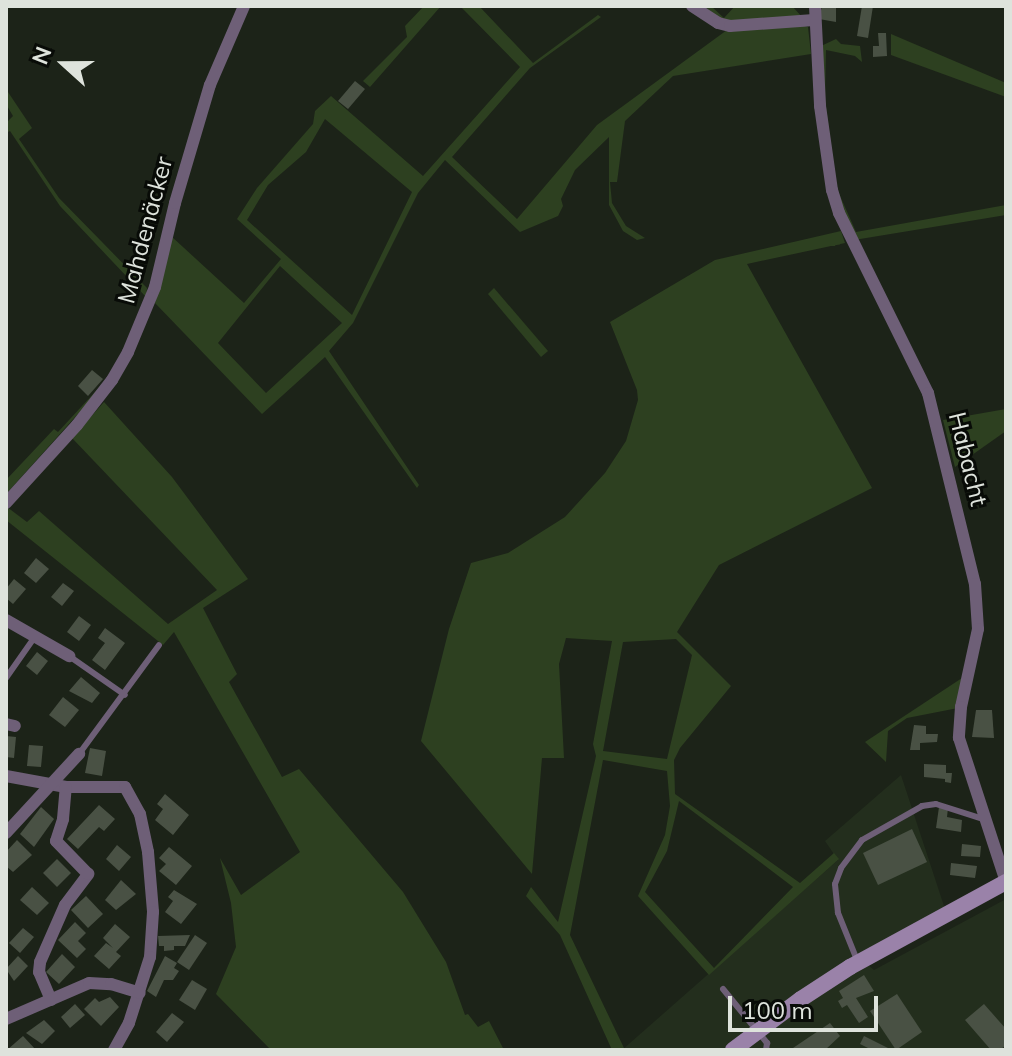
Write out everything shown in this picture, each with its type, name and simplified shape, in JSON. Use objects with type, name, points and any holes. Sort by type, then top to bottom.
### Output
[{"type":"main road","points":[[733,1050],[858,963],[1006,882]]},
{"type":"street","name":"Mahdenäcker","points":[[6,503],[85,414],[112,380],[128,352],[155,287],[175,203],[210,85],[244,6]]},
{"type":"street","points":[[692,6],[718,23],[730,26],[814,20]]},
{"type":"street","name":"Habacht","points":[[815,6],[826,161],[839,213],[928,393],[972,570],[979,617],[961,707],[959,738],[1006,882]]},
{"type":"street","points":[[6,620],[69,656]]},
{"type":"street","points":[[6,833],[28,805],[79,754]]},
{"type":"street","points":[[6,776],[66,787],[125,787],[140,814],[153,912],[150,957],[129,1023],[114,1050]]},
{"type":"street","points":[[51,1000],[39,972],[40,962],[65,905],[88,874],[56,841],[63,819],[66,787]]},
{"type":"street","points":[[6,1019],[89,983],[111,984],[140,993]]},
{"type":"lane","points":[[6,678],[34,638]]},
{"type":"lane","points":[[79,754],[159,645]]},
{"type":"lane","points":[[69,656],[125,695]]},
{"type":"lane","points":[[858,963],[838,913],[835,884],[841,868],[862,840],[922,806],[936,804],[983,819]]},
{"type":"lane","points":[[723,989],[767,1043],[766,1050]]},
{"type":"shaded area","points":[[901,775],[945,909],[860,958],[874,970],[1006,899],[1006,1050],[622,1050],[838,860],[825,841]]},
{"type":"green space","points":[[424,6],[441,6],[370,87],[363,81],[407,37],[405,26]]},
{"type":"green space","points":[[460,6],[479,6],[533,63],[598,15],[601,17],[530,68],[452,157],[517,219],[597,125],[727,30],[798,24],[808,27],[811,54],[673,76],[625,121],[617,182],[610,182],[612,203],[626,226],[645,238],[637,240],[623,231],[609,205],[609,137],[575,170],[561,199],[563,206],[558,216],[520,232],[445,160],[418,193],[353,323],[329,351],[419,485],[417,488],[325,357],[262,414],[155,303],[171,236],[244,303],[281,259],[237,219],[257,188],[313,124],[315,111],[331,96],[423,176],[520,67]],"holes":[[[325,119],[412,192],[352,315],[247,220],[268,185],[306,152]],[[280,266],[342,323],[266,393],[218,343]]]},
{"type":"green space","points":[[696,6],[711,6],[724,18],[735,6],[792,6],[803,18],[730,23]]},
{"type":"green space","points":[[891,34],[1006,83],[1006,97],[891,55]]},
{"type":"green space","points":[[836,39],[841,44],[860,46],[862,62],[855,56],[826,50],[825,99],[837,189],[856,232],[1006,205],[1006,215],[854,240],[833,184],[819,60],[821,46]]},
{"type":"green space","points":[[6,89],[32,128],[19,139],[59,198],[147,288],[146,297],[60,206],[10,131],[6,133],[6,123],[13,116],[6,104]]},
{"type":"green space","points":[[841,231],[845,243],[747,264],[872,488],[719,565],[677,632],[731,686],[680,748],[674,760],[675,794],[800,883],[834,853],[839,859],[709,975],[638,896],[665,835],[670,806],[667,771],[603,760],[570,935],[624,1048],[612,1050],[560,935],[526,896],[531,887],[558,922],[596,756],[593,744],[612,641],[566,638],[559,664],[564,758],[542,758],[532,874],[421,741],[449,629],[471,563],[508,553],[565,517],[605,473],[626,441],[638,400],[637,390],[610,322],[715,260]],"holes":[[[676,639],[692,655],[667,759],[603,751],[623,642]],[[679,801],[793,887],[714,968],[645,892],[667,851]]]},
{"type":"green space","points":[[494,288],[548,351],[541,357],[488,294]]},
{"type":"green space","points":[[106,380],[6,494],[6,480],[54,429],[58,432]]},
{"type":"green space","points":[[104,402],[172,477],[248,579],[203,608],[237,674],[229,682],[282,777],[299,769],[403,892],[446,962],[465,1015],[468,1014],[478,1027],[489,1021],[504,1050],[271,1050],[216,994],[236,947],[231,903],[220,858],[241,895],[300,852],[174,632],[163,645],[6,520],[7,507],[27,522],[39,511],[168,624],[217,590],[72,438]]},
{"type":"green space","points":[[1006,409],[1006,431],[955,467],[943,420]]},
{"type":"green space","points":[[962,678],[958,708],[907,718],[888,731],[886,762],[865,742]]},
{"type":"building","points":[[822,6],[836,6],[836,22],[819,19]]},
{"type":"building","points":[[862,6],[873,6],[868,38],[857,36]]},
{"type":"building","points":[[878,33],[886,33],[887,56],[873,57],[873,46],[879,46]]},
{"type":"building","points":[[355,81],[365,89],[348,109],[338,101]]},
{"type":"building","points":[[92,370],[103,379],[88,396],[78,386]]},
{"type":"building","points":[[36,558],[49,569],[36,583],[24,573]]},
{"type":"building","points":[[14,579],[26,589],[13,604],[6,598],[6,589]]},
{"type":"building","points":[[63,583],[74,591],[62,606],[51,597]]},
{"type":"building","points":[[79,616],[91,625],[79,641],[67,632]]},
{"type":"building","points":[[105,628],[125,643],[105,670],[92,660],[105,643],[98,638]]},
{"type":"building","points":[[37,652],[48,661],[37,675],[26,666]]},
{"type":"building","points":[[81,677],[100,693],[92,703],[69,691]]},
{"type":"building","points":[[63,697],[79,710],[65,727],[49,715]]},
{"type":"building","points":[[976,710],[992,710],[994,738],[972,737]]},
{"type":"building","points":[[914,725],[926,726],[926,734],[938,734],[937,742],[920,743],[920,750],[910,750]]},
{"type":"building","points":[[6,736],[16,737],[14,758],[6,757]]},
{"type":"building","points":[[29,745],[43,746],[41,767],[27,766]]},
{"type":"building","points":[[90,748],[106,751],[102,776],[85,773]]},
{"type":"building","points":[[924,764],[946,765],[946,773],[952,773],[951,783],[945,782],[945,779],[924,777]]},
{"type":"building","points":[[165,794],[189,815],[173,835],[155,820],[163,809],[157,804]]},
{"type":"building","points":[[99,805],[115,819],[104,831],[99,827],[78,849],[67,839]]},
{"type":"building","points":[[41,807],[54,819],[34,847],[20,834]]},
{"type":"building","points":[[939,807],[948,808],[947,817],[962,820],[961,832],[936,828]]},
{"type":"building","points":[[912,829],[927,862],[878,885],[863,853]]},
{"type":"building","points":[[17,840],[32,855],[13,872],[6,866],[6,852]]},
{"type":"building","points":[[962,844],[981,846],[980,857],[961,856]]},
{"type":"building","points":[[117,845],[131,857],[119,871],[106,859]]},
{"type":"building","points":[[169,847],[192,866],[176,885],[159,871],[166,864],[159,858]]},
{"type":"building","points":[[57,859],[71,873],[57,887],[43,873]]},
{"type":"building","points":[[951,863],[977,866],[975,878],[950,875]]},
{"type":"building","points":[[121,880],[136,894],[116,910],[105,900]]},
{"type":"building","points":[[32,887],[49,903],[37,915],[20,900]]},
{"type":"building","points":[[174,890],[197,904],[181,924],[165,912],[173,901],[168,897]]},
{"type":"building","points":[[86,896],[103,914],[88,928],[71,910]]},
{"type":"building","points":[[75,922],[86,933],[78,941],[86,949],[77,958],[58,940]]},
{"type":"building","points":[[115,924],[130,937],[116,952],[121,956],[109,969],[94,956],[106,943],[113,948],[103,938]]},
{"type":"building","points":[[23,928],[34,937],[20,953],[9,943]]},
{"type":"building","points":[[190,935],[185,946],[174,946],[174,950],[164,951],[164,946],[159,946],[158,936]]},
{"type":"building","points":[[195,935],[207,943],[189,970],[177,962]]},
{"type":"building","points":[[62,954],[75,967],[59,984],[46,972]]},
{"type":"building","points":[[18,956],[28,966],[14,981],[6,969]]},
{"type":"building","points":[[165,956],[177,963],[174,968],[179,971],[173,980],[164,980],[156,997],[147,991]]},
{"type":"building","points":[[864,975],[874,991],[856,998],[868,1017],[859,1023],[847,1005],[842,1008],[838,1001],[843,998],[839,991]]},
{"type":"building","points":[[192,980],[207,989],[195,1010],[179,1000]]},
{"type":"building","points":[[897,994],[922,1032],[896,1050],[870,1011]]},
{"type":"building","points":[[110,997],[119,1007],[101,1026],[84,1009],[95,998],[99,1002]]},
{"type":"building","points":[[75,1004],[85,1015],[70,1028],[61,1017]]},
{"type":"building","points":[[984,1004],[1006,1029],[1006,1045],[1000,1050],[991,1050],[965,1020]]},
{"type":"building","points":[[172,1013],[184,1022],[167,1042],[156,1032]]},
{"type":"building","points":[[44,1020],[55,1031],[42,1044],[26,1033]]},
{"type":"building","points":[[830,1023],[840,1036],[825,1050],[793,1048]]},
{"type":"building","points":[[23,1036],[36,1050],[7,1050]]},
{"type":"building","points":[[864,1036],[892,1050],[872,1050],[860,1044]]}]
